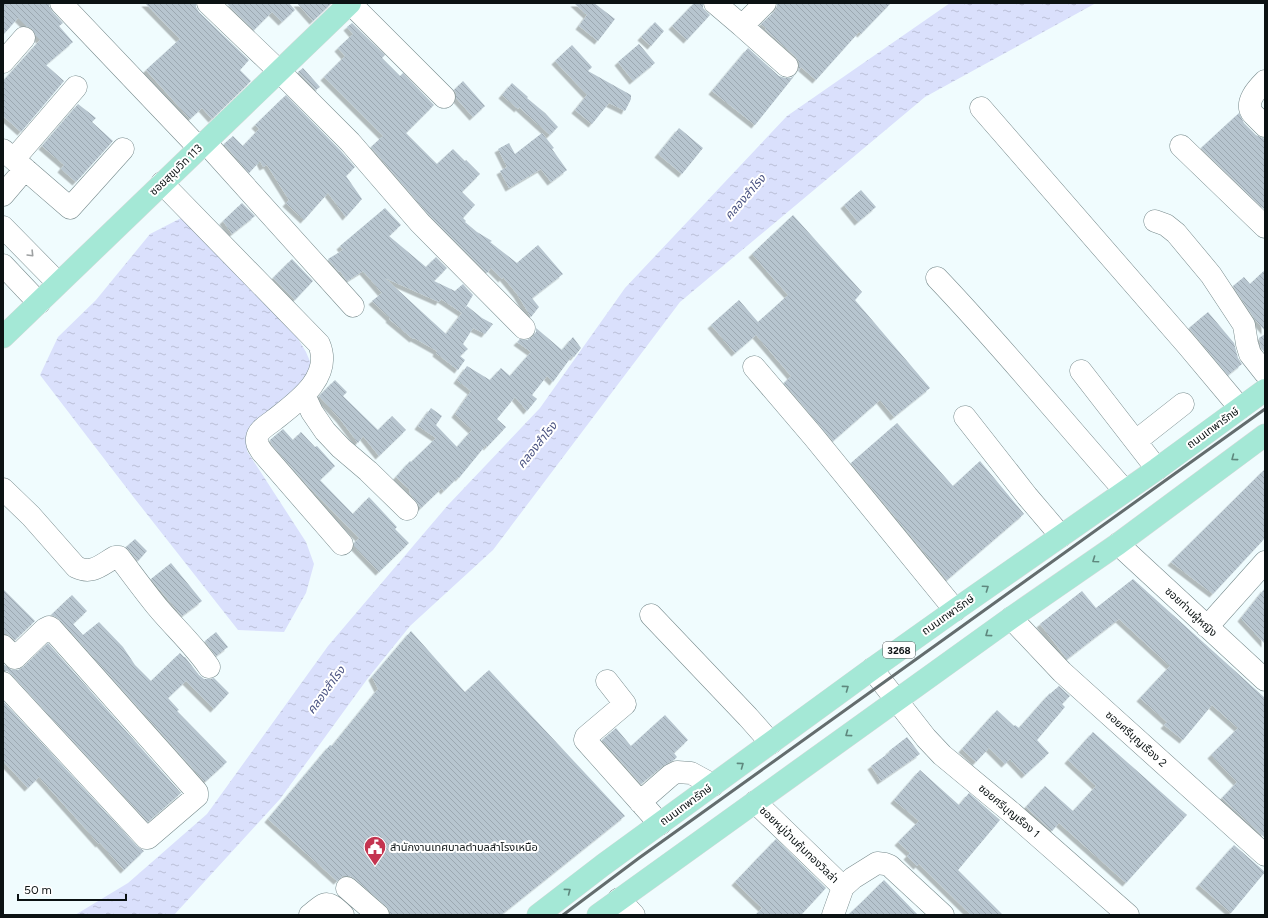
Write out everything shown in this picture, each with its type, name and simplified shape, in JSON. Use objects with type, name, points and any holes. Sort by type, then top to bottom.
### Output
[{"type":"main road","name":"ซอยสุขุมวิท 113","points":[[3,337],[279,71],[345,5]]},
{"type":"main road","name":"ถนนเทพารักษ์","points":[[538,915],[872,669],[1157,469],[1265,390]]},
{"type":"main road","points":[[598,915],[897,699],[1118,544],[1265,435]]},
{"type":"street","points":[[61,3],[202,145],[353,306]]},
{"type":"street","points":[[208,3],[350,142],[420,223],[524,328]]},
{"type":"street","points":[[715,3],[787,66]]},
{"type":"street","points":[[742,26],[765,3]]},
{"type":"street","points":[[345,5],[444,97]]},
{"type":"street","points":[[3,62],[24,38]]},
{"type":"street","points":[[1265,80],[1252,98],[1250,106],[1252,113],[1265,126]]},
{"type":"street","points":[[3,196],[14,159],[76,87]]},
{"type":"street","points":[[981,108],[1240,408]]},
{"type":"street","points":[[1181,146],[1265,226]]},
{"type":"street","points":[[14,159],[70,208],[123,149]]},
{"type":"street","points":[[162,183],[319,344],[323,361],[314,382],[304,395],[261,430],[256,440],[257,444],[342,544]]},
{"type":"street","points":[[1155,221],[1166,225],[1176,233],[1211,275],[1244,325],[1250,354],[1265,373]]},
{"type":"street","points":[[3,227],[58,283]]},
{"type":"street","points":[[3,265],[38,302]]},
{"type":"street","points":[[936,278],[975,318],[1125,491]]},
{"type":"street","points":[[754,367],[955,610]]},
{"type":"street","points":[[1081,371],[1157,469]]},
{"type":"street","points":[[304,395],[312,412],[325,431],[341,448],[368,471],[407,509]]},
{"type":"street","points":[[1136,441],[1183,404]]},
{"type":"street","points":[[965,417],[1026,496],[1061,536]]},
{"type":"street","points":[[3,489],[31,516],[76,567],[81,570],[94,570],[115,557],[119,557],[157,607],[192,645],[209,667]]},
{"type":"street","name":"ซอยท่านผู้หญิง","points":[[1118,544],[1265,680]]},
{"type":"street","points":[[1207,627],[1265,562]]},
{"type":"street","points":[[651,616],[771,743]]},
{"type":"street","name":"ซอยศรีบุญเรือง 2","points":[[1011,618],[1062,672],[1265,855]]},
{"type":"street","points":[[3,683],[146,838],[148,838],[197,796],[197,792],[52,629],[49,627],[45,629],[7,658]]},
{"type":"street","name":"ซอยศรีบุญเรือง 1","points":[[872,669],[926,738],[942,755],[1012,812],[1128,915]]},
{"type":"street","points":[[607,681],[626,704],[585,738],[585,740],[660,824]]},
{"type":"street","points":[[640,802],[670,775],[677,772],[691,773],[713,785]]},
{"type":"street","name":"ซอยหมู่บ้านคุ้มทองวิลล่า","points":[[762,798],[848,882]]},
{"type":"street","name":"ซอยหมู่บ้านคุ้มทองวิลล่า","points":[[833,915],[848,882],[877,863],[890,866],[943,915]]},
{"type":"street","points":[[347,888],[378,915]]},
{"type":"street","points":[[619,899],[634,915]]},
{"type":"street","points":[[310,915],[323,904],[328,903],[334,906],[343,915]]},
{"type":"water","name":"คลองสำโรง","points":[[950,3],[1096,3],[925,97],[680,302],[493,550],[410,626],[368,678],[280,799],[174,915],[75,915],[128,883],[207,814],[328,646],[448,505],[540,408],[625,288],[787,116]]},
{"type":"water","points":[[185,216],[287,320],[306,352],[312,366],[307,389],[269,411],[247,451],[306,542],[314,564],[306,593],[284,632],[238,630],[40,375],[58,337],[96,300],[150,234]]},
{"type":"building","points":[[3,3],[49,3],[52,11],[63,23],[59,26],[73,42],[46,65],[64,81],[21,132],[3,116],[3,81],[40,40],[32,29],[26,26],[18,18],[3,35]]},
{"type":"building","points":[[145,3],[196,3],[196,7],[199,12],[249,60],[240,70],[251,81],[212,119],[202,108],[190,119],[146,70],[180,39]]},
{"type":"building","points":[[226,3],[289,3],[295,10],[282,22],[272,12],[254,30]]},
{"type":"building","points":[[297,3],[332,3],[313,21]]},
{"type":"building","points":[[574,3],[594,3],[615,19],[598,41],[579,26],[587,15]]},
{"type":"building","points":[[694,3],[703,3],[703,8],[710,15],[687,40],[672,26]]},
{"type":"building","points":[[777,3],[891,3],[861,34],[859,32],[816,80],[801,67],[798,72],[799,62],[796,57],[761,24],[774,12],[777,7]]},
{"type":"building","points":[[655,22],[664,31],[651,46],[641,37]]},
{"type":"building","points":[[352,23],[385,55],[382,58],[400,76],[403,73],[434,105],[406,133],[437,164],[453,149],[480,174],[462,192],[475,205],[463,218],[466,221],[465,222],[477,232],[492,241],[490,242],[517,263],[538,245],[563,274],[532,298],[539,307],[531,317],[517,294],[503,277],[502,279],[491,268],[487,273],[429,215],[371,147],[383,136],[324,77],[345,56],[338,48],[353,34],[347,27]]},
{"type":"building","points":[[639,44],[655,63],[633,81],[618,62]]},
{"type":"building","points":[[572,45],[592,67],[588,71],[631,95],[631,99],[625,111],[609,103],[592,124],[575,110],[587,95],[555,61]]},
{"type":"building","points":[[748,48],[779,76],[791,78],[795,75],[755,125],[712,91]]},
{"type":"building","points":[[303,68],[320,87],[316,90],[298,72]]},
{"type":"building","points":[[463,81],[485,106],[473,117],[456,98],[456,93],[454,90]]},
{"type":"building","points":[[512,83],[558,127],[550,135],[519,107],[518,109],[502,95]]},
{"type":"building","points":[[286,95],[355,167],[346,176],[362,199],[346,217],[328,193],[304,220],[286,203],[289,200],[267,165],[263,167],[260,161],[249,173],[224,144],[233,136],[243,146],[259,129],[255,125]]},
{"type":"building","points":[[78,104],[96,118],[92,122],[113,141],[76,182],[61,169],[64,165],[42,146]]},
{"type":"building","points":[[1239,113],[1244,123],[1256,135],[1265,139],[1265,210],[1201,148]]},
{"type":"building","points":[[679,128],[703,148],[682,174],[658,154]]},
{"type":"building","points":[[542,133],[554,148],[552,149],[567,170],[551,182],[541,169],[509,188],[500,171],[507,167],[498,149],[509,143],[515,154]]},
{"type":"building","points":[[861,190],[876,207],[858,222],[844,205]]},
{"type":"building","points":[[242,203],[255,216],[232,234],[223,221]]},
{"type":"building","points":[[385,208],[401,225],[389,236],[426,267],[436,257],[447,268],[434,281],[455,291],[463,284],[473,295],[463,312],[467,306],[482,318],[493,324],[485,334],[473,328],[463,344],[468,349],[460,356],[465,360],[458,370],[436,353],[437,351],[414,338],[413,339],[389,319],[390,318],[372,301],[382,293],[363,271],[347,281],[340,271],[339,272],[328,259],[343,250],[340,246]],"holes":[[[385,278],[439,302],[441,299],[462,313],[446,334]]]},
{"type":"building","points":[[793,215],[862,292],[855,300],[930,388],[894,417],[880,400],[833,441],[784,383],[791,376],[756,335],[735,353],[711,325],[739,300],[758,322],[788,295],[752,254]]},
{"type":"building","points":[[292,259],[313,281],[295,300],[273,278]]},
{"type":"building","points":[[1265,270],[1265,331],[1254,318],[1233,286],[1244,277],[1250,284]]},
{"type":"building","points":[[1208,312],[1234,343],[1238,358],[1242,364],[1228,375],[1189,328]]},
{"type":"building","points":[[536,328],[562,350],[573,337],[581,348],[574,357],[572,356],[553,382],[547,376],[532,395],[537,399],[527,411],[515,397],[497,419],[506,427],[487,447],[486,445],[459,478],[458,477],[444,491],[442,488],[421,508],[409,492],[410,490],[396,477],[410,461],[411,462],[436,438],[418,426],[431,408],[442,416],[436,425],[457,447],[472,430],[455,414],[471,391],[457,380],[467,366],[490,380],[501,368],[510,376],[531,352],[517,342],[520,339],[527,340],[532,337],[536,332]]},
{"type":"building","points":[[1265,334],[1265,353],[1261,348],[1259,338]]},
{"type":"building","points":[[335,380],[347,392],[343,396],[378,430],[392,416],[406,430],[379,456],[363,436],[358,443],[340,419],[319,396]]},
{"type":"building","points":[[897,423],[953,486],[980,461],[1024,514],[947,580],[851,463]]},
{"type":"building","points":[[283,429],[293,440],[301,432],[315,447],[317,446],[335,466],[320,480],[353,514],[369,497],[397,527],[395,529],[409,543],[379,572],[354,546],[354,543],[359,538],[310,488],[272,445],[270,440]]},
{"type":"building","points":[[1265,469],[1265,538],[1213,594],[1171,562]]},
{"type":"building","points":[[135,539],[147,551],[138,561],[126,547]]},
{"type":"building","points":[[171,563],[202,601],[182,616],[151,579]]},
{"type":"building","points":[[1133,579],[1265,698],[1265,838],[1222,798],[1237,782],[1211,755],[1238,728],[1212,705],[1183,740],[1164,725],[1167,722],[1140,698],[1170,666],[1119,619],[1067,659],[1040,624],[1082,591],[1096,608]]},
{"type":"building","points":[[1265,588],[1265,644],[1241,618]]},
{"type":"building","points":[[3,589],[35,621],[15,640],[7,634],[3,634]]},
{"type":"building","points":[[72,595],[87,611],[73,624],[83,635],[99,622],[123,647],[135,665],[151,681],[180,653],[199,675],[204,679],[214,678],[229,693],[214,709],[186,681],[168,698],[179,710],[177,711],[227,762],[206,781],[204,781],[61,621],[51,615]]},
{"type":"building","points":[[411,631],[465,692],[489,670],[625,816],[501,915],[390,915],[390,911],[386,906],[355,879],[350,876],[343,876],[337,881],[268,819],[330,745],[332,746],[378,689],[372,677]]},
{"type":"building","points":[[216,632],[228,647],[216,656],[205,641]]},
{"type":"building","points":[[48,643],[181,793],[148,822],[12,675],[7,671],[3,671],[3,664],[12,670],[18,670],[23,667]]},
{"type":"building","points":[[1059,686],[1070,696],[1062,704],[1065,707],[1037,740],[1049,753],[1025,775],[1010,759],[1005,764],[989,748],[976,762],[962,749],[997,710],[1014,726],[1015,725],[1019,728],[1050,693]]},
{"type":"building","points":[[3,701],[137,846],[144,851],[124,870],[39,777],[28,788],[3,761]]},
{"type":"building","points":[[665,715],[688,740],[674,753],[677,757],[674,760],[663,766],[641,784],[602,740],[616,728],[631,746]]},
{"type":"building","points":[[1093,732],[1187,815],[1126,883],[1059,823],[1052,831],[1026,807],[1045,786],[1073,811],[1096,786],[1068,760]]},
{"type":"building","points":[[907,737],[920,754],[881,781],[871,766]]},
{"type":"building","points":[[920,770],[959,805],[969,793],[1000,820],[958,870],[1003,915],[971,915],[919,864],[917,866],[907,856],[910,853],[898,842],[919,821],[894,800]]},
{"type":"building","points":[[776,839],[826,888],[801,915],[756,915],[762,908],[735,882]]},
{"type":"building","points":[[1234,845],[1265,872],[1231,913],[1199,885]]},
{"type":"building","points":[[884,880],[918,915],[848,915],[866,898]]},
{"type":"railway","points":[[563,915],[639,858],[1265,409]]},
{"type":"place","name":"สำนักงานเทศบาลตำบลสำโรงเหนือ","points":[[375,866]]}]
